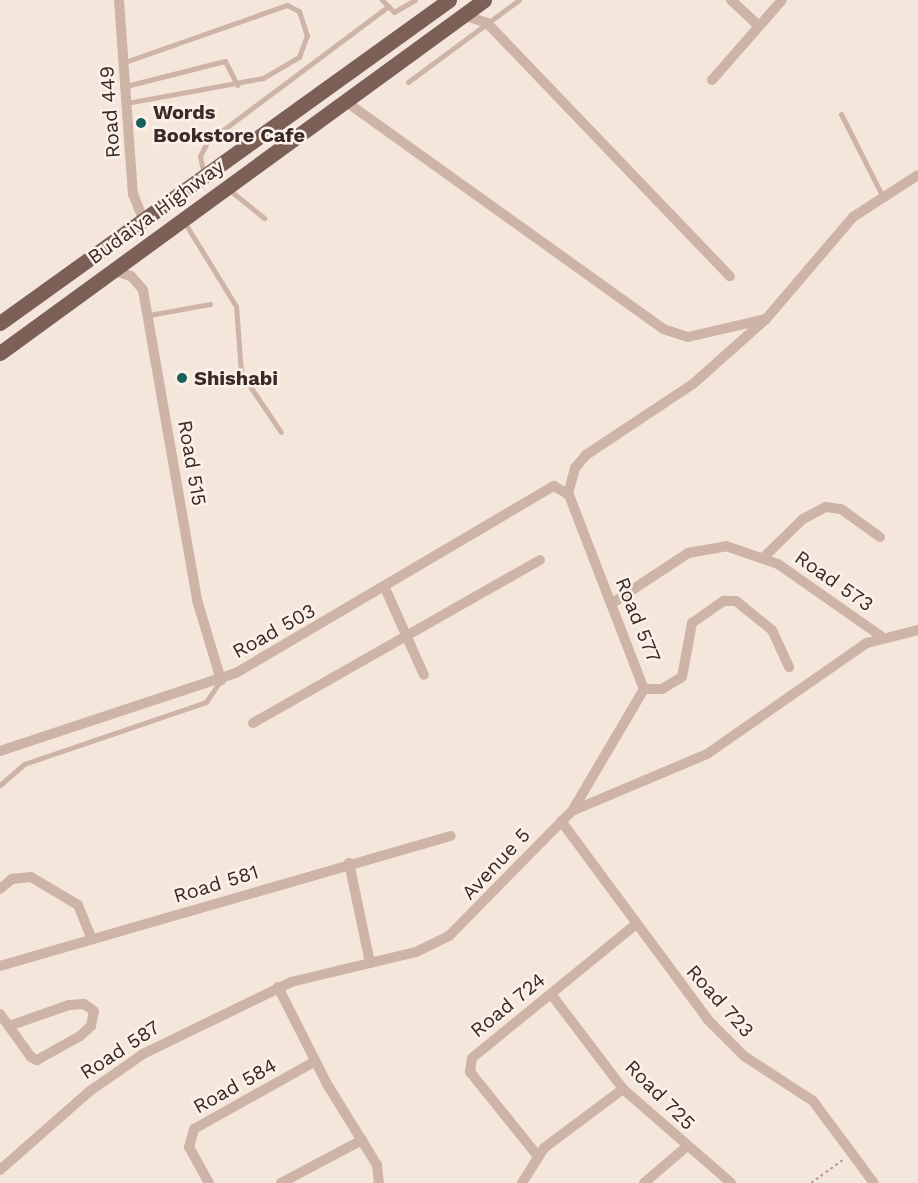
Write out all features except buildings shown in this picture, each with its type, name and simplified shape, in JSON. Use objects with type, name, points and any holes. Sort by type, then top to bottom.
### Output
[{"type":"main road","name":"Budaiya Highway","points":[[0,323],[449,0]]},
{"type":"main road","name":"Budaiya Highway","points":[[0,353],[483,1]]},
{"type":"street","name":"Road 449","points":[[119,0],[134,201],[143,219]]},
{"type":"street","points":[[732,0],[758,25]]},
{"type":"street","points":[[712,80],[782,0]]},
{"type":"street","points":[[483,1],[487,23]]},
{"type":"street","points":[[463,15],[487,23],[730,276]]},
{"type":"street","points":[[345,101],[663,329],[688,337],[766,319]]},
{"type":"street","points":[[568,494],[575,468],[586,455],[693,384],[766,319],[853,217],[918,175]]},
{"type":"street","name":"Road 515","points":[[112,270],[140,284],[149,315],[197,600],[221,680]]},
{"type":"street","name":"Road 503","points":[[0,751],[221,680],[385,588],[542,490],[554,486],[568,494]]},
{"type":"street","name":"Road 577","points":[[568,494],[644,689],[572,811]]},
{"type":"street","name":"Road 573","points":[[764,556],[803,519],[826,507],[841,509],[880,537]]},
{"type":"street","name":"Road 573","points":[[611,604],[699,549],[726,546],[764,556],[882,636]]},
{"type":"street","points":[[253,723],[405,633],[540,560]]},
{"type":"street","points":[[385,588],[424,675]]},
{"type":"street","points":[[644,689],[662,689],[682,677],[692,622],[724,601],[736,601],[772,630],[789,667]]},
{"type":"street","name":"Avenue 5","points":[[278,987],[370,963],[449,936],[572,811],[707,753],[882,636],[918,630]]},
{"type":"street","name":"Road 723","points":[[561,821],[634,926],[708,1020],[744,1056],[813,1101],[874,1183]]},
{"type":"street","name":"Road 581","points":[[0,966],[349,863],[451,836]]},
{"type":"street","points":[[349,863],[370,963]]},
{"type":"street","points":[[0,889],[12,879],[32,877],[78,905],[93,939]]},
{"type":"street","name":"Road 724","points":[[537,1155],[469,1065],[634,926]]},
{"type":"street","points":[[278,987],[314,1062],[362,1140],[379,1183]]},
{"type":"street","name":"Road 587","points":[[0,1170],[134,1060],[278,987]]},
{"type":"street","name":"Road 725","points":[[551,994],[623,1089],[686,1147],[731,1183]]},
{"type":"street","points":[[0,1014],[9,1026],[37,1060],[81,1036],[92,1026],[94,1011],[84,1004],[69,1005],[9,1026]]},
{"type":"street","name":"Road 584","points":[[208,1183],[189,1147],[194,1129],[314,1062]]},
{"type":"street","points":[[522,1183],[537,1155],[623,1089]]},
{"type":"street","points":[[281,1183],[362,1140]]},
{"type":"street","points":[[645,1183],[686,1147]]},
{"type":"lane","points":[[382,0],[386,8],[398,12],[415,0]]},
{"type":"lane","points":[[408,81],[519,0]]},
{"type":"lane","points":[[125,62],[276,7],[294,6],[306,35],[299,57],[286,68],[237,85],[127,103]]},
{"type":"lane","points":[[204,175],[200,156],[207,142],[386,8]]},
{"type":"lane","points":[[126,86],[225,61],[237,85]]},
{"type":"lane","points":[[841,114],[883,197]]},
{"type":"lane","points":[[226,187],[264,218]]},
{"type":"lane","points":[[182,219],[236,306],[242,374],[281,432]]},
{"type":"lane","points":[[149,315],[210,304]]},
{"type":"lane","points":[[0,785],[24,764],[206,702],[221,680]]},
{"type":"path","points":[[811,1183],[853,1154]]},
{"type":"place","name":"Words Bookstore Cafe","points":[[141,123]]},
{"type":"place","name":"Shishabi","points":[[182,378]]}]
